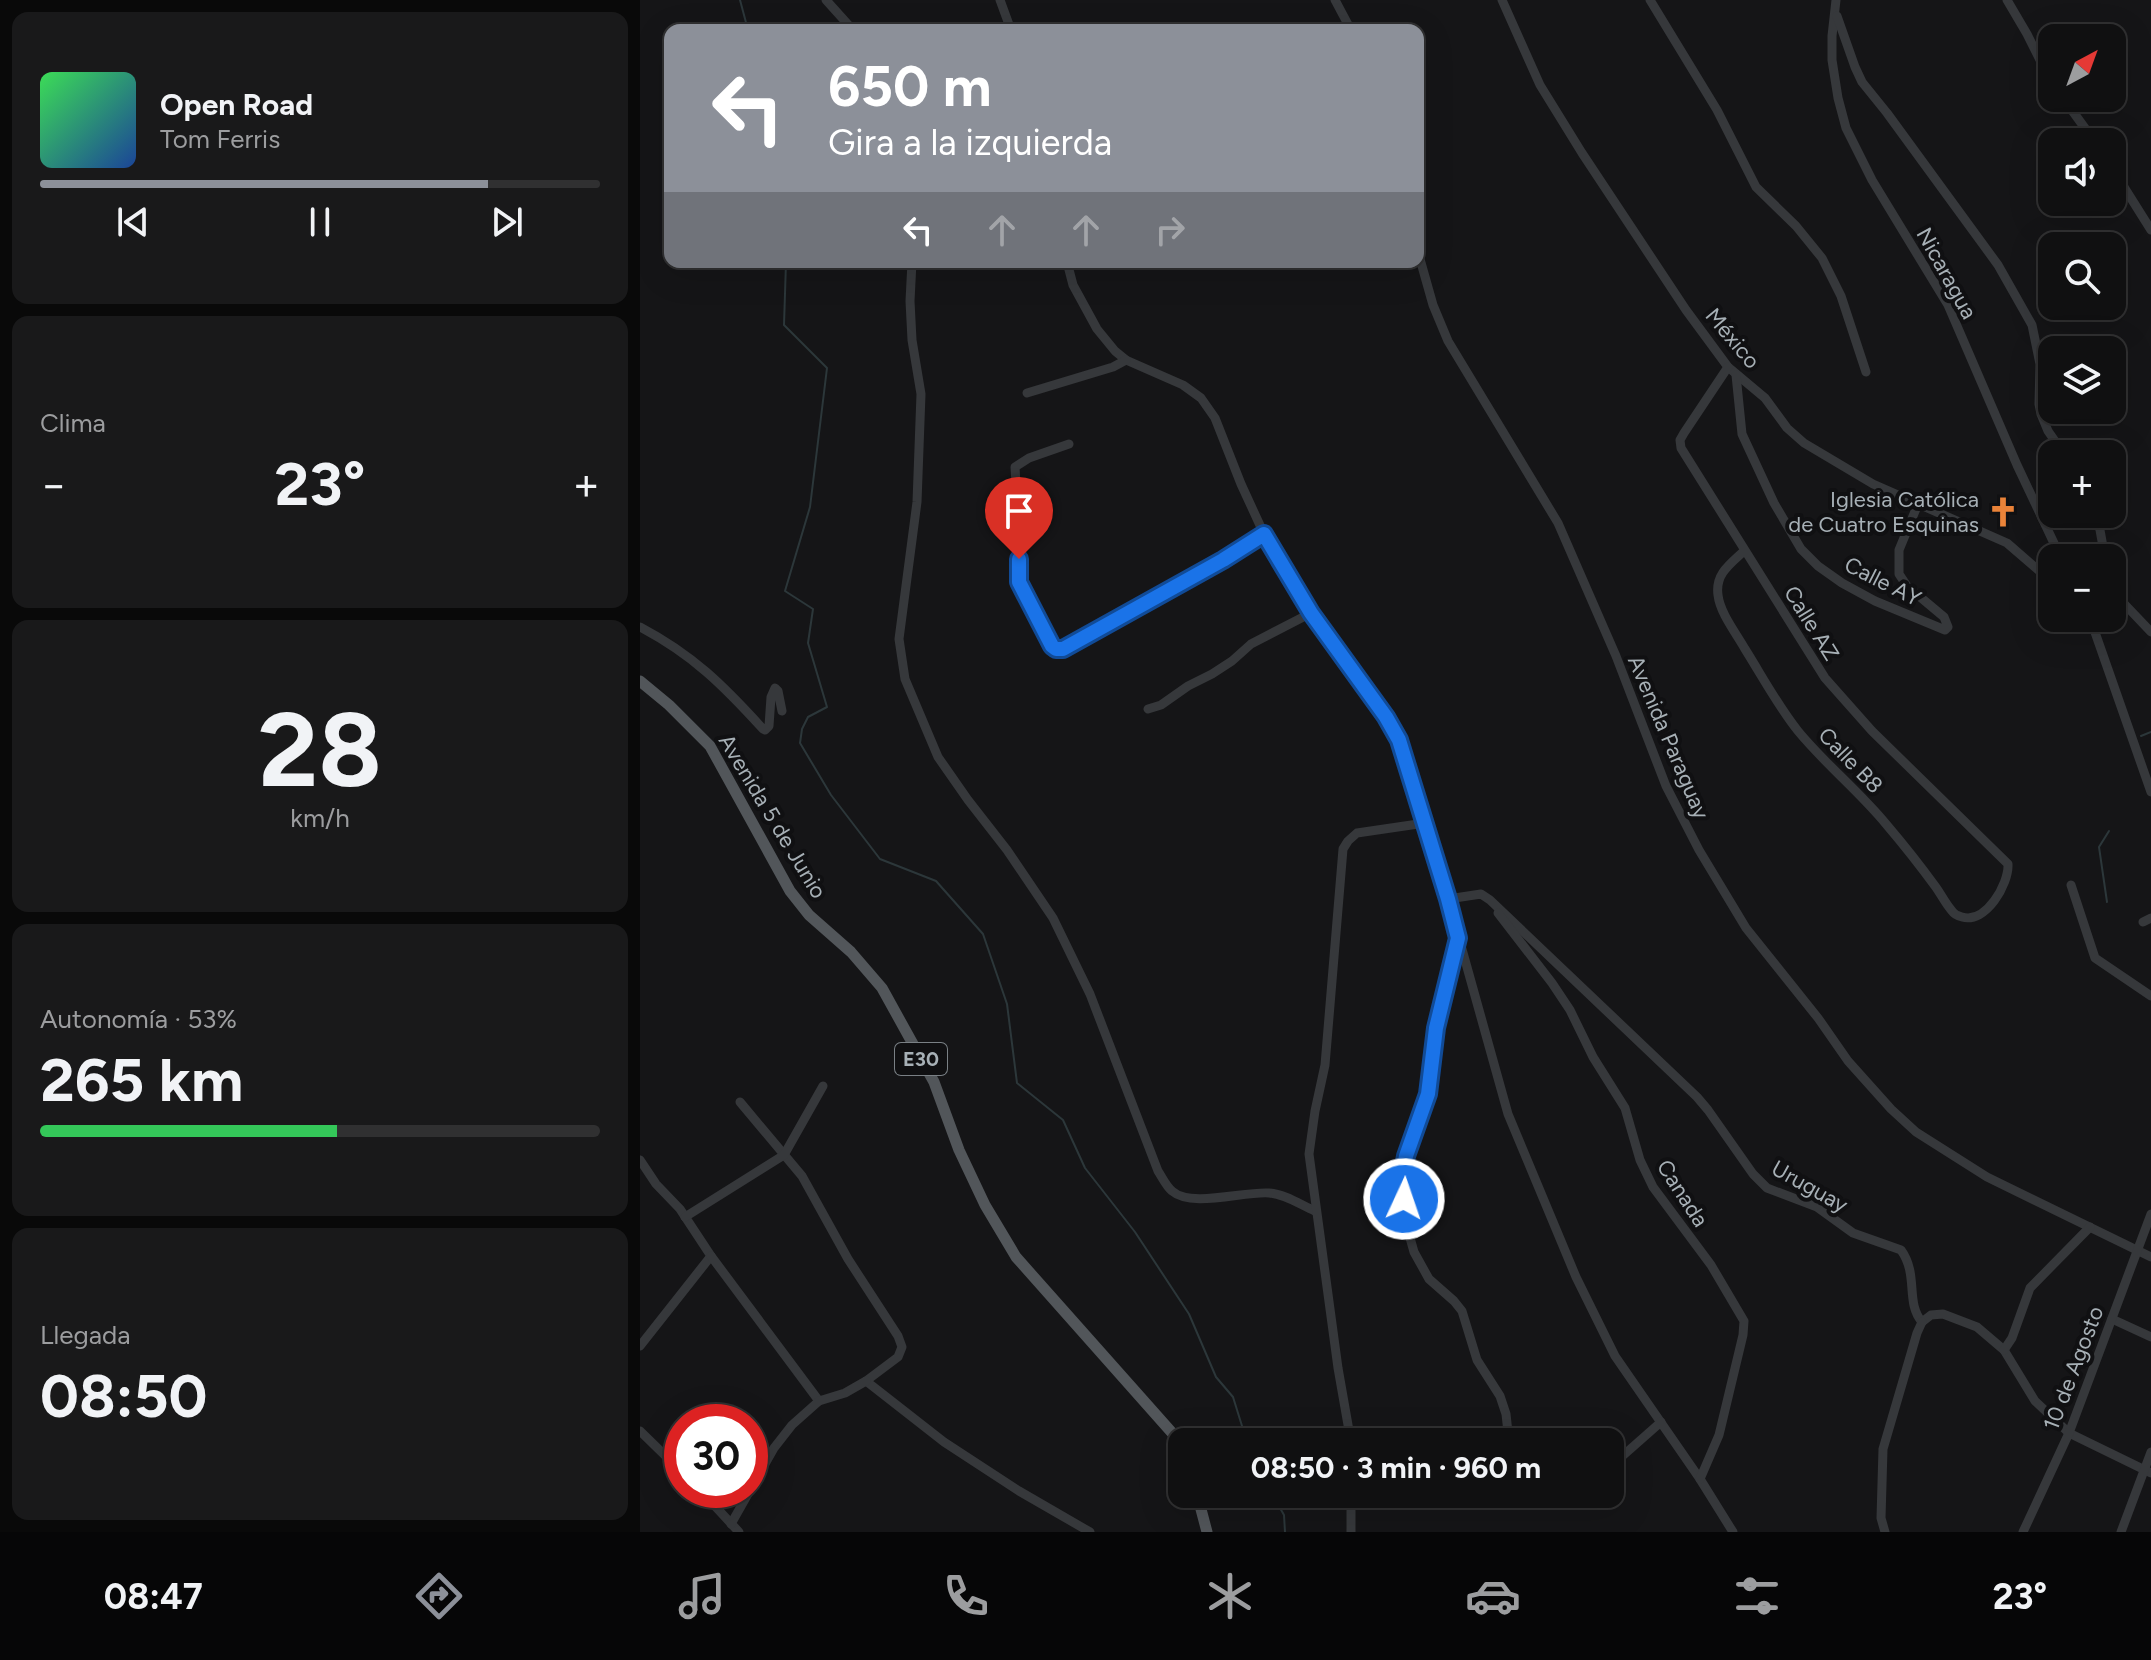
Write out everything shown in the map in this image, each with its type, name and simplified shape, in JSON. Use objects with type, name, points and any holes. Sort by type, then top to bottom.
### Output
[{"type":"main road","name":"Avenida 5 de Junio","points":[[640,681],[710,746],[790,891],[809,915],[851,952],[882,988],[934,1082],[959,1150],[985,1205],[1016,1257],[1168,1428]]},
{"type":"main road","points":[[1201,1508],[1207,1532]]},
{"type":"street","points":[[826,0],[848,24]]},
{"type":"street","points":[[1000,0],[1009,24]]},
{"type":"street","points":[[1335,0],[1348,24]]},
{"type":"street","name":"México","points":[[1502,0],[1540,85],[1582,153],[1686,310],[1732,371],[1765,398],[1795,437],[1873,484],[2007,543],[2038,570]]},
{"type":"street","points":[[1650,0],[1717,110],[1756,187],[1796,226],[1822,258],[1841,296],[1866,372]]},
{"type":"street","name":"Nicaragua","points":[[1836,0],[1832,60],[1846,128],[1872,180],[1948,305],[2054,544]]},
{"type":"street","points":[[2007,0],[2038,56]]},
{"type":"street","points":[[1836,12],[1862,82],[1998,265],[2032,325],[2040,364],[2039,404],[2054,440]]},
{"type":"street","points":[[2126,190],[2151,230]]},
{"type":"street","points":[[912,268],[912,340],[921,394],[917,502],[899,639],[905,679],[938,757],[1053,918],[1090,994],[1158,1171],[1171,1191],[1184,1198],[1199,1199],[1271,1193],[1315,1211]]},
{"type":"street","points":[[1069,268],[1073,285],[1107,343],[1126,360],[1183,385],[1201,398],[1215,418],[1264,534],[1311,613],[1386,717],[1399,740],[1448,899],[1508,1114],[1576,1277],[1615,1356],[1733,1532]]},
{"type":"street","name":"Avenida Paraguay","points":[[1423,268],[1448,341],[1558,523],[1616,656],[1666,786],[1699,850],[1746,928],[1848,1061],[1916,1132],[1987,1177],[2151,1257]]},
{"type":"street","points":[[1027,393],[1113,367],[1126,360]]},
{"type":"street","name":"Calle AY","points":[[1732,371],[1742,434],[1774,503],[1801,549],[1842,583],[1875,601],[1945,630],[1948,627],[1944,617],[1907,586],[1899,574],[1899,550],[1918,504]]},
{"type":"street","name":"Calle AZ","points":[[1732,371],[1680,440],[1681,448],[1825,678],[1872,731],[2008,864]]},
{"type":"street","points":[[1069,444],[1029,458],[1015,467],[1019,582],[1056,649],[1063,649],[1090,635],[1264,534]]},
{"type":"street","name":"Calle B8","points":[[1744,551],[1717,581],[1720,604],[1799,731],[1874,809],[1959,917],[1969,918],[1980,914],[1989,906],[2004,885],[2008,864]]},
{"type":"street","points":[[2126,606],[2151,632]]},
{"type":"street","points":[[1148,709],[1161,705],[1212,674],[1251,644],[1311,613]]},
{"type":"street","points":[[640,627],[694,660],[720,682],[763,729],[769,726],[771,697],[775,688],[782,711]]},
{"type":"street","points":[[2095,632],[2151,792]]},
{"type":"street","points":[[1348,1428],[1335,1353],[1309,1154],[1325,1065],[1343,849],[1357,833],[1425,823]]},
{"type":"street","points":[[2071,885],[2095,958],[2151,996]]},
{"type":"street","points":[[1448,899],[1481,894],[1490,900]]},
{"type":"street","name":"Uruguay","points":[[1490,900],[1697,1097],[1753,1174],[1767,1188],[1817,1207],[1853,1233],[1901,1250],[1912,1278],[1914,1309],[1922,1322]]},
{"type":"street","name":"Canada","points":[[1490,900],[1566,1003],[1593,1057],[1625,1108],[1640,1160],[1653,1187],[1711,1265],[1744,1321],[1719,1435],[1700,1479]]},
{"type":"street","points":[[1458,938],[1436,1028],[1428,1094],[1410,1142],[1402,1177],[1405,1220],[1414,1252],[1429,1279],[1462,1311],[1477,1360],[1500,1396],[1508,1428]]},
{"type":"street","points":[[685,1217],[784,1155],[823,1086]]},
{"type":"street","points":[[731,1524],[774,1448],[792,1425],[819,1401],[845,1393],[866,1381],[898,1357],[902,1347],[802,1176],[740,1102]]},
{"type":"street","points":[[640,1160],[819,1401]]},
{"type":"street","name":"10 de Agosto","points":[[2023,1532],[2069,1433],[2151,1214]]},
{"type":"street","points":[[2004,1350],[2012,1338],[2030,1288],[2090,1227]]},
{"type":"street","points":[[640,1346],[711,1256]]},
{"type":"street","points":[[1885,1532],[1881,1518],[1883,1449],[1917,1333],[1922,1322],[1931,1315],[1943,1314],[1977,1327],[2004,1350],[2035,1401],[2069,1433],[2148,1471]]},
{"type":"street","points":[[2112,1319],[2151,1337]]},
{"type":"street","points":[[866,1381],[944,1442],[1090,1532]]},
{"type":"street","points":[[1624,1455],[1661,1422]]},
{"type":"street","points":[[640,1431],[664,1454]]},
{"type":"street","points":[[2121,1532],[2148,1471],[2151,1452]]},
{"type":"street","points":[[716,1508],[739,1532]]},
{"type":"street","points":[[1351,1508],[1351,1532]]},
{"type":"waterway","points":[[740,0],[746,24]]},
{"type":"waterway","points":[[786,268],[784,325],[827,368],[810,507],[785,591],[813,609],[808,643],[827,707],[808,717],[800,743],[831,795],[880,859],[936,881],[983,934],[1007,1004],[1017,1083],[1063,1120],[1085,1168],[1135,1232],[1189,1314],[1216,1377],[1233,1397],[1243,1428]]},
{"type":"waterway","points":[[2141,736],[2151,732]]},
{"type":"waterway","points":[[2107,902],[2099,847],[2109,831]]},
{"type":"waterway","points":[[1280,1508],[1284,1515],[1285,1532]]},
{"type":"place","name":"Iglesia Católica de Cuatro Esquinas","points":[[2003,512]]},
{"type":"route","points":[[1019,559],[1019,582],[1052,646],[1063,649],[1264,534],[1311,613],[1386,717],[1399,740],[1408,767],[1458,938],[1436,1028],[1428,1094],[1406,1156],[1402,1177],[1404,1199]]}]
